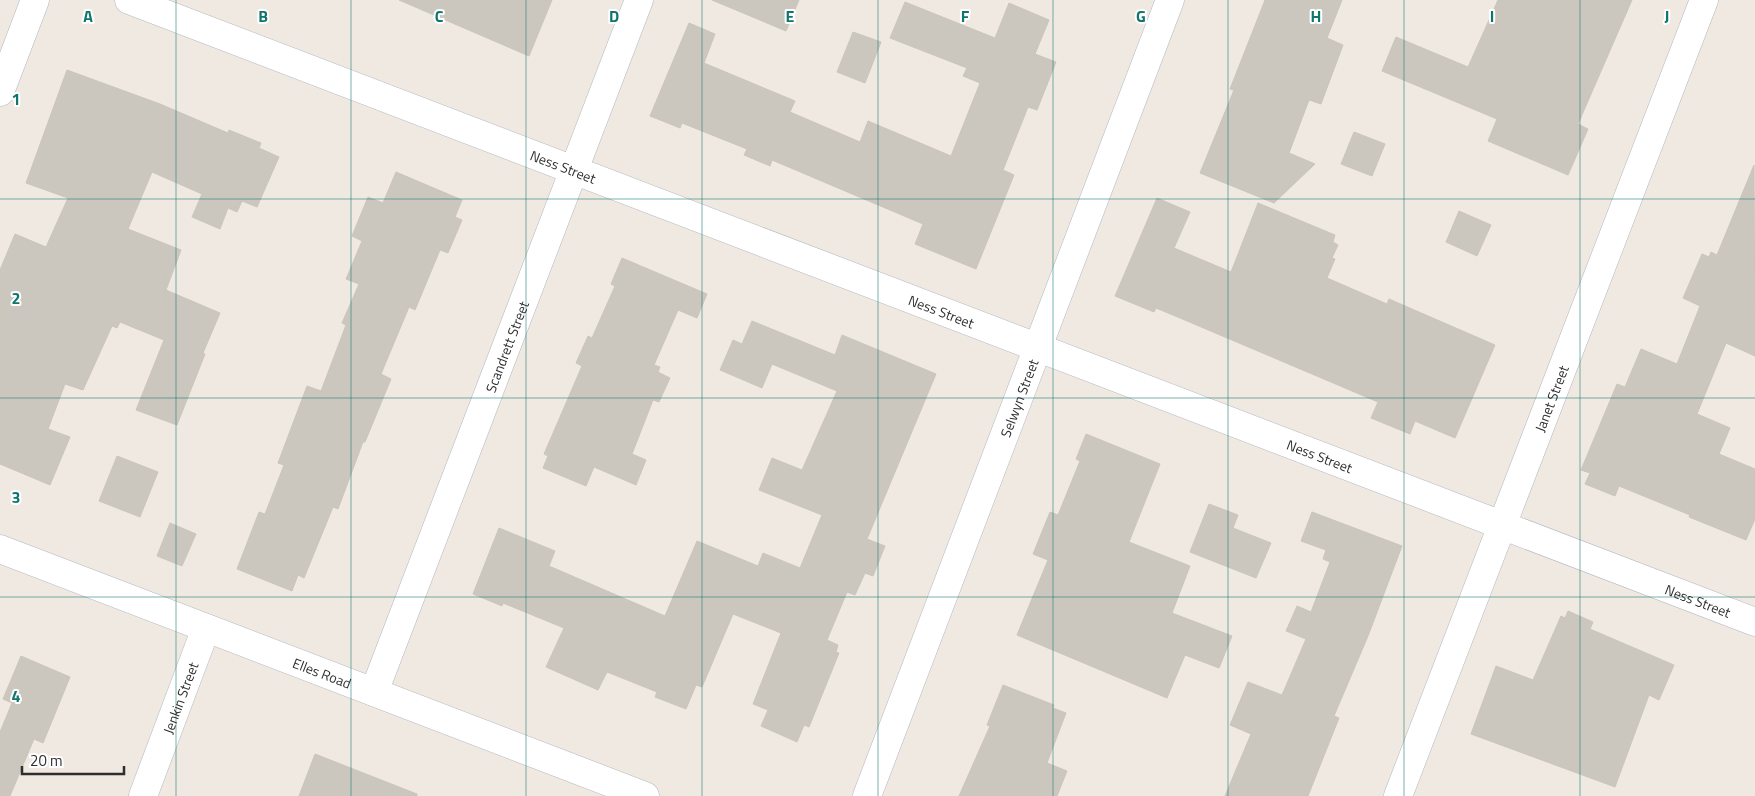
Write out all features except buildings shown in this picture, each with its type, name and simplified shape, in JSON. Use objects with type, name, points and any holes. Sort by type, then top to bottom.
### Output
[{"type":"street","points":[[0,92],[35,0]]},
{"type":"street","name":"Ness Street","points":[[129,0],[1755,622]]},
{"type":"street","name":"Scandrett Street","points":[[374,692],[639,0]]},
{"type":"street","name":"Selwyn Street","points":[[867,796],[1170,0]]},
{"type":"street","name":"Janet Street","points":[[1398,796],[1704,0]]},
{"type":"street","name":"Elles Road","points":[[0,549],[645,796]]},
{"type":"street","name":"Jenkin Street","points":[[143,796],[206,628]]}]
